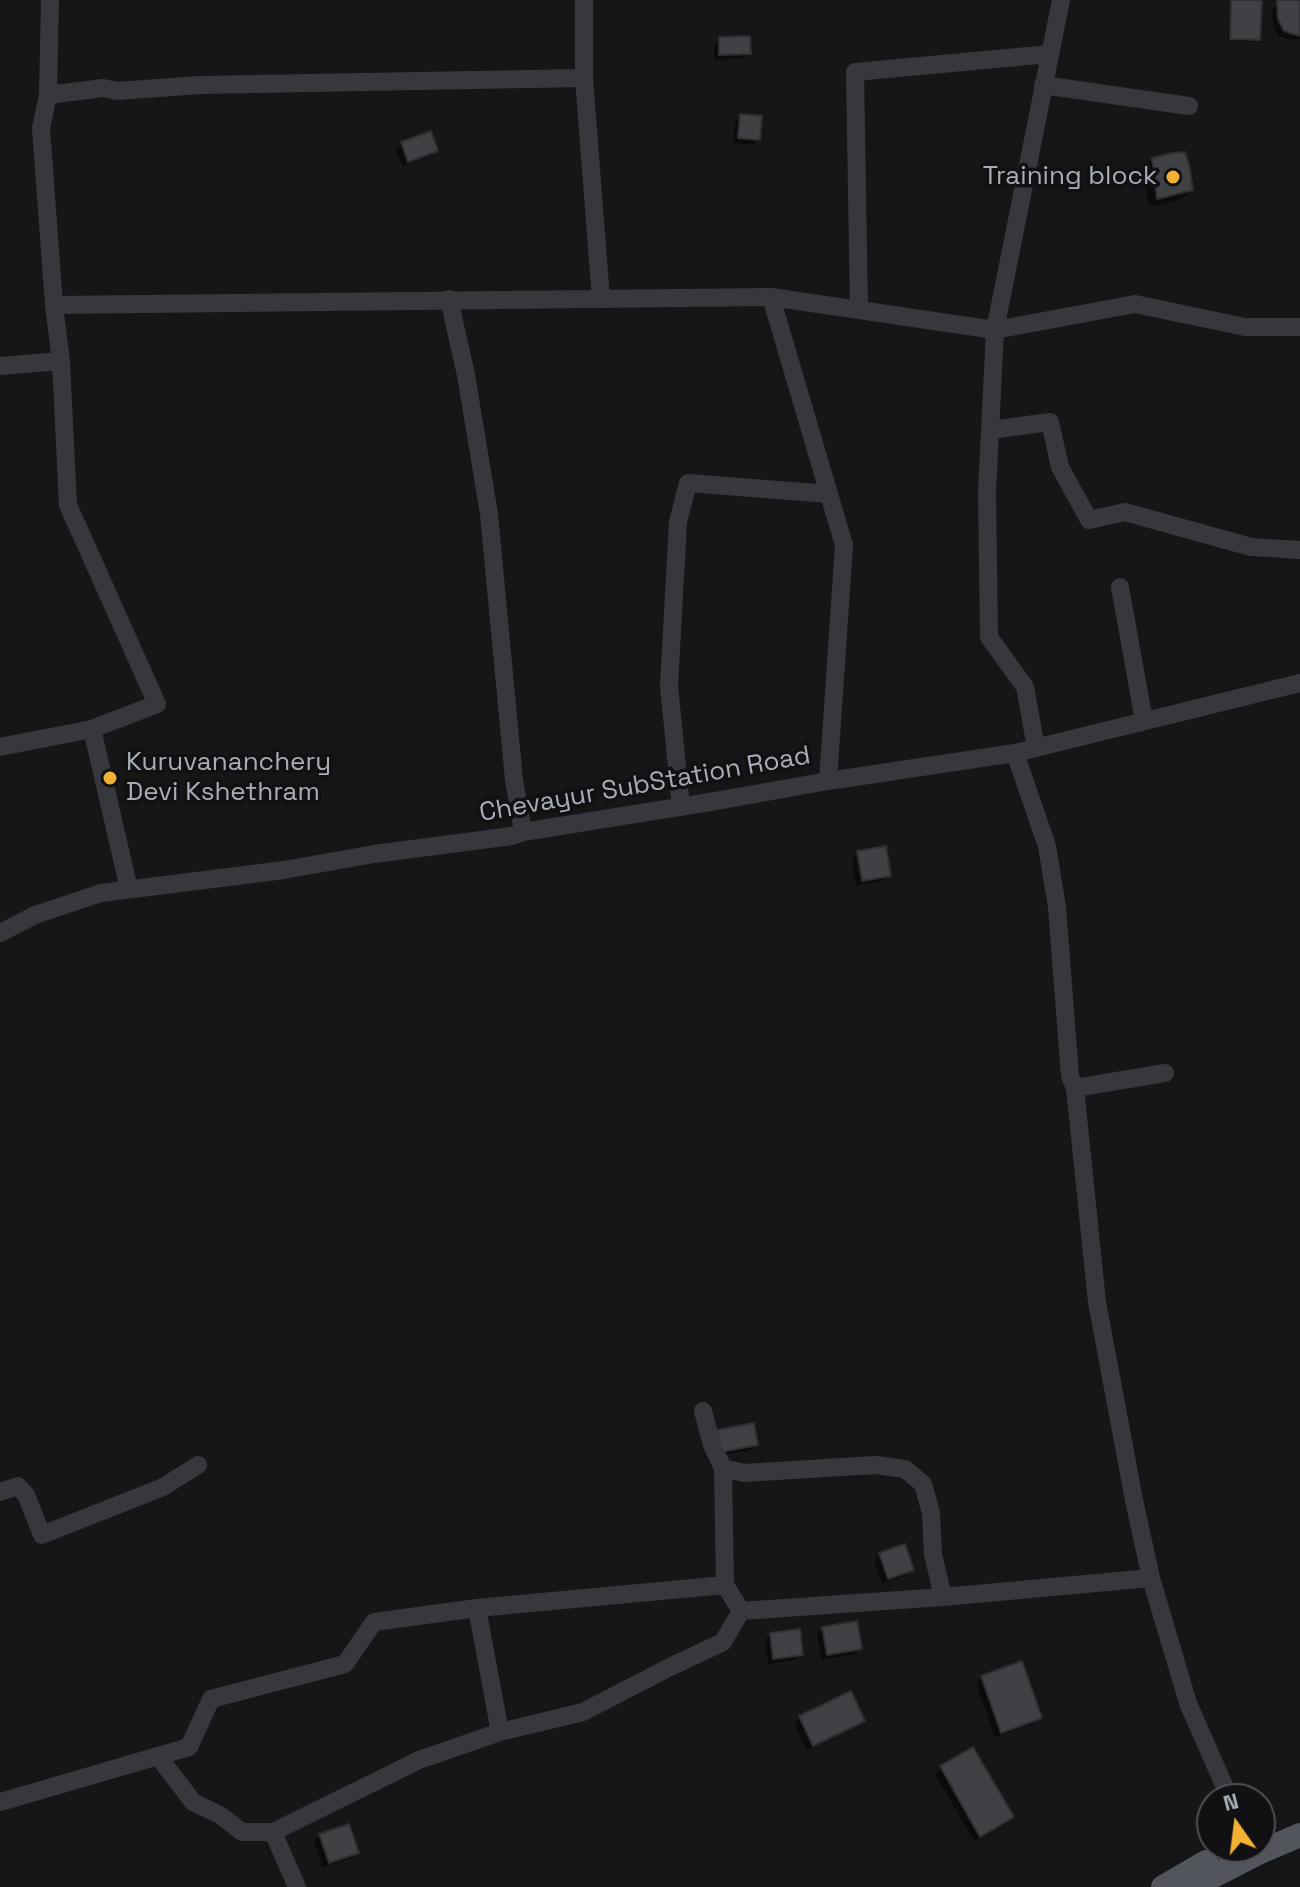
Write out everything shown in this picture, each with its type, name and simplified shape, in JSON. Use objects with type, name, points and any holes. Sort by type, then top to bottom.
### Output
[{"type":"main road","points":[[1276,1832],[1300,1819]]},
{"type":"main road","points":[[1276,1840],[1300,1835]]},
{"type":"main road","points":[[1163,1887],[1214,1863]]},
{"type":"main road","points":[[1192,1887],[1226,1863]]},
{"type":"street","points":[[0,747],[92,729],[157,704],[68,505],[61,361],[41,128],[48,95],[50,0]]},
{"type":"street","points":[[584,0],[584,78],[601,299]]},
{"type":"street","points":[[1036,748],[1025,687],[989,637],[987,492],[995,330],[1061,0]]},
{"type":"street","points":[[859,310],[855,72],[1050,54]]},
{"type":"street","points":[[48,95],[103,88],[117,91],[200,85],[584,78]]},
{"type":"street","points":[[1043,85],[1189,106]]},
{"type":"street","points":[[54,305],[771,297],[995,330],[1135,304],[1245,327],[1300,327]]},
{"type":"street","points":[[771,297],[844,545],[828,781]]},
{"type":"street","points":[[449,299],[466,375],[489,514],[514,780],[523,832]]},
{"type":"street","points":[[0,366],[61,361]]},
{"type":"street","points":[[990,430],[1050,422],[1060,467],[1089,520],[1125,512],[1251,547],[1300,550]]},
{"type":"street","points":[[681,807],[669,686],[678,522],[688,483],[829,494]]},
{"type":"street","points":[[1120,587],[1144,721]]},
{"type":"street","name":"Chevayur SubStation Road","points":[[0,933],[35,915],[101,893],[512,836],[828,781],[1015,753],[1300,683]]},
{"type":"street","points":[[92,729],[129,889]]},
{"type":"street","points":[[1015,753],[1050,861],[1057,907],[1070,1076],[1075,1088],[1097,1302],[1134,1500],[1151,1578],[1188,1703],[1223,1783]]},
{"type":"street","points":[[1075,1088],[1165,1073]]},
{"type":"street","points":[[703,1411],[712,1445],[723,1468],[725,1585],[741,1611]]},
{"type":"street","points":[[0,1492],[18,1486],[26,1495],[42,1535],[163,1487],[198,1465]]},
{"type":"street","points":[[723,1468],[744,1473],[875,1465],[905,1469],[923,1484],[931,1513],[933,1554],[943,1597]]},
{"type":"street","points":[[741,1611],[1151,1578]]},
{"type":"street","points":[[0,1802],[189,1747],[211,1699],[345,1664],[374,1622],[477,1608],[725,1585]]},
{"type":"street","points":[[477,1608],[500,1732]]},
{"type":"street","points":[[158,1756],[193,1802],[220,1815],[242,1832],[273,1832],[419,1760],[500,1732],[583,1712],[723,1642],[741,1611]]},
{"type":"street","points":[[273,1832],[297,1887]]},
{"type":"building","points":[[1231,0],[1262,0],[1260,40],[1230,39]]},
{"type":"building","points":[[1278,0],[1300,0],[1300,36],[1284,31],[1278,19]]},
{"type":"building","points":[[750,36],[751,54],[719,55],[719,37]]},
{"type":"building","points":[[740,114],[762,116],[760,140],[738,138]]},
{"type":"building","points":[[431,131],[438,151],[408,162],[401,142]]},
{"type":"building","name":"Training block","points":[[1185,152],[1193,190],[1157,199],[1152,158]]},
{"type":"building","points":[[886,846],[891,876],[862,881],[857,851]]},
{"type":"building","points":[[754,1423],[758,1445],[722,1452],[717,1430]]},
{"type":"building","points":[[905,1544],[914,1570],[888,1579],[879,1553]]},
{"type":"building","points":[[857,1621],[862,1649],[827,1655],[822,1627]]},
{"type":"building","points":[[800,1629],[803,1655],[773,1659],[770,1633]]},
{"type":"building","points":[[1022,1661],[1042,1718],[1001,1733],[981,1676]]},
{"type":"building","points":[[851,1691],[865,1721],[813,1746],[799,1716]]},
{"type":"building","points":[[973,1747],[1014,1817],[980,1837],[940,1766]]},
{"type":"building","points":[[349,1824],[359,1853],[329,1863],[319,1834]]},
{"type":"place","name":"Training block","points":[[1173,177]]},
{"type":"place","name":"Kuruvananchery Devi Kshethram","points":[[110,778]]}]
